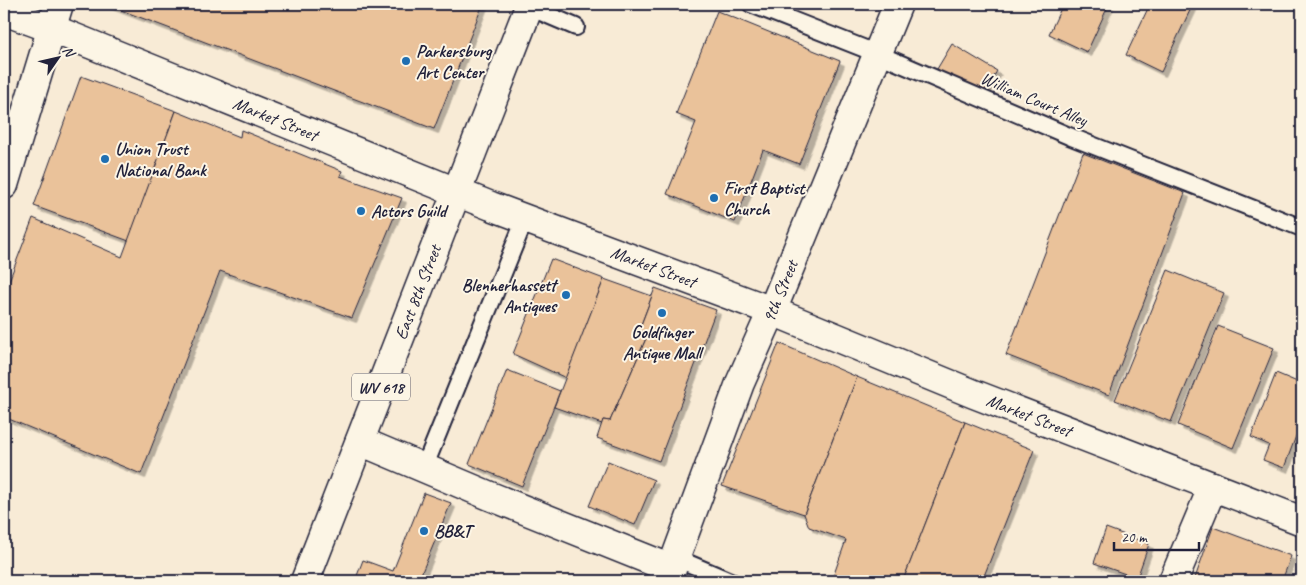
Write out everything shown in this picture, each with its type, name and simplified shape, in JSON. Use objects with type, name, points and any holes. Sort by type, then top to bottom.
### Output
[{"type":"street","name":"9th Street","points":[[671,570],[740,383],[772,311],[898,4]]},
{"type":"street","name":"East 8th Street","points":[[305,581],[530,5]]},
{"type":"street","name":"Market Street","points":[[4,11],[56,16],[457,193],[772,311],[974,394],[1302,521]]},
{"type":"street","points":[[4,185],[56,16]]},
{"type":"street","points":[[360,441],[671,570]]},
{"type":"street","points":[[1173,581],[1213,486]]},
{"type":"lane","name":"William Court Alley","points":[[751,4],[878,54],[1069,136],[1302,228]]},
{"type":"lane","points":[[530,5],[576,27]]},
{"type":"lane","points":[[424,468],[525,219]]},
{"type":"lane","points":[[671,570],[730,581]]},
{"type":"building","points":[[105,4],[483,4],[434,129]]},
{"type":"building","points":[[1063,4],[1109,4],[1087,52],[1049,34]]},
{"type":"building","points":[[1150,4],[1193,4],[1161,72],[1126,55]]},
{"type":"building","points":[[717,11],[840,61],[799,164],[763,150],[735,222],[667,194],[696,122],[676,114]]},
{"type":"building","points":[[952,44],[997,71],[982,96],[937,69]]},
{"type":"building","name":"Union Trust National Bank","points":[[81,76],[176,111],[129,241],[34,206]]},
{"type":"building","points":[[176,111],[240,137],[241,130],[342,171],[340,176],[402,198],[352,318],[220,271],[141,474],[4,417],[4,294],[33,218],[122,257]]},
{"type":"building","points":[[1083,153],[1185,193],[1109,395],[1006,355]]},
{"type":"building","points":[[551,259],[604,279],[566,378],[513,354]]},
{"type":"building","points":[[1168,270],[1224,293],[1171,422],[1115,400]]},
{"type":"building","points":[[604,279],[652,296],[639,330],[648,334],[610,421],[603,420],[602,424],[554,407]]},
{"type":"building","points":[[655,288],[716,310],[659,461],[597,438],[603,420],[610,421],[648,334],[639,330]]},
{"type":"building","points":[[1218,326],[1274,348],[1233,448],[1178,425]]},
{"type":"building","points":[[779,343],[857,377],[804,514],[722,486]]},
{"type":"building","points":[[507,370],[560,391],[522,486],[469,464]]},
{"type":"building","points":[[1276,373],[1302,384],[1302,420],[1284,468],[1263,460],[1269,445],[1251,437]]},
{"type":"building","points":[[857,377],[965,422],[903,581],[842,581],[833,577],[846,540],[809,527],[804,514]]},
{"type":"building","points":[[965,422],[1034,450],[982,581],[913,581],[904,578]]},
{"type":"building","points":[[608,461],[654,480],[635,525],[589,506]]},
{"type":"building","name":"BB&T","points":[[424,493],[451,503],[419,579],[425,581],[355,581],[363,560],[393,571]]},
{"type":"building","points":[[1213,527],[1291,556],[1282,581],[1194,581]]},
{"type":"building","points":[[1106,528],[1149,544],[1137,578],[1094,563]]},
{"type":"building","points":[[1073,574],[1092,581],[1070,581]]},
{"type":"place","name":"Parkersburg Art Center","points":[[406,61]]},
{"type":"place","name":"Union Trust National Bank","points":[[105,159]]},
{"type":"place","name":"First Baptist Church","points":[[714,198]]},
{"type":"place","name":"Actors Guild","points":[[361,211]]},
{"type":"place","name":"Blennerhassett Antiques","points":[[566,295]]},
{"type":"place","name":"Goldfinger Antique Mall","points":[[662,313]]},
{"type":"place","name":"BB&T","points":[[424,531]]}]
